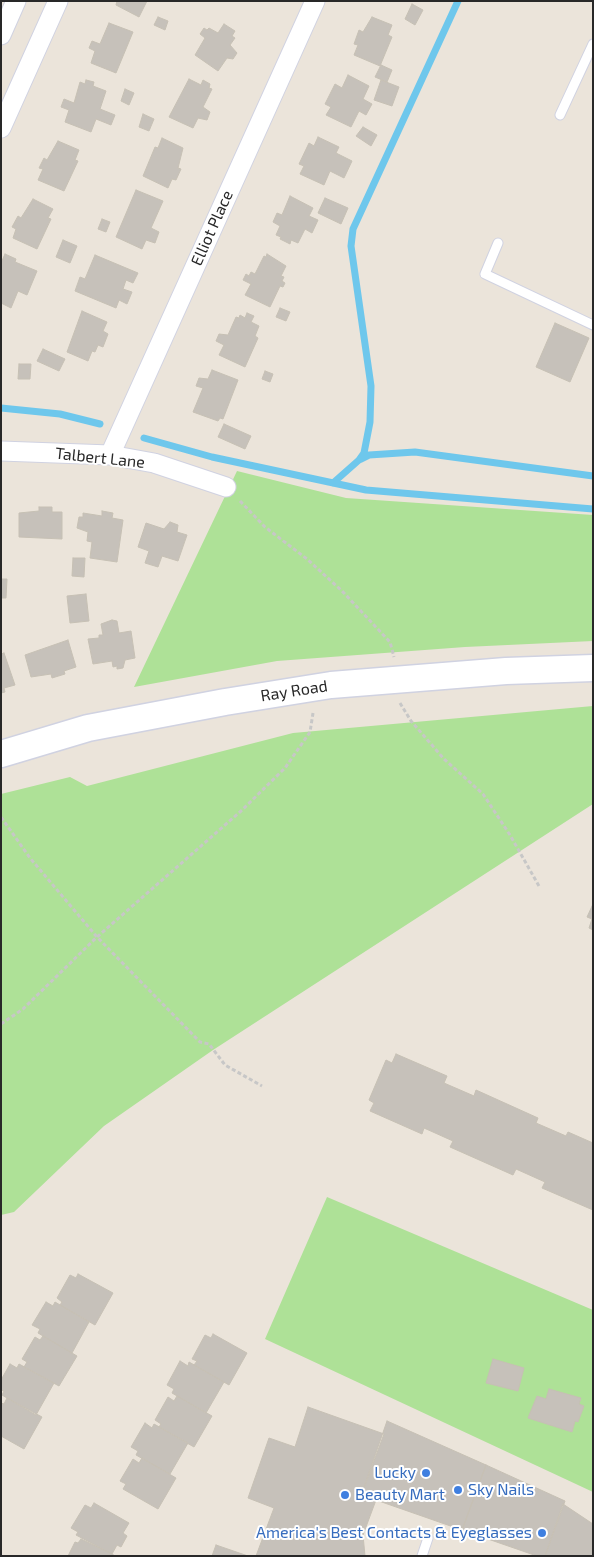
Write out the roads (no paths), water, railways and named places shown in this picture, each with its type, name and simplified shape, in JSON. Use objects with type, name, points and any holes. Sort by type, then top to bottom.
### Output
[{"type":"street","points":[[1,35],[16,1]]},
{"type":"street","points":[[1,128],[58,1]]},
{"type":"street","name":"Elliot Place","points":[[110,455],[315,1]]},
{"type":"street","name":"Talbert Lane","points":[[1,451],[110,455],[154,464],[226,486]]},
{"type":"street","name":"Ray Road","points":[[1,754],[88,728],[226,702],[317,688],[506,671],[593,668]]},
{"type":"lane","points":[[560,115],[593,44]]},
{"type":"lane","points":[[498,243],[486,274],[593,325]]},
{"type":"lane","points":[[422,1556],[428,1538]]},
{"type":"waterway","points":[[333,483],[359,460],[364,453],[370,422],[371,386],[351,246],[353,229],[458,1]]},
{"type":"waterway","points":[[1,408],[60,414],[100,424]]},
{"type":"waterway","points":[[144,438],[212,457],[366,490],[593,509]]},
{"type":"waterway","points":[[361,459],[369,455],[415,452],[593,476]]},
{"type":"place","name":"Lucky","points":[[426,1473]]},
{"type":"place","name":"Sky Nails","points":[[458,1490]]},
{"type":"place","name":"Beauty Mart","points":[[345,1495]]},
{"type":"place","name":"America's Best Contacts & Eyeglasses","points":[[542,1533]]}]
